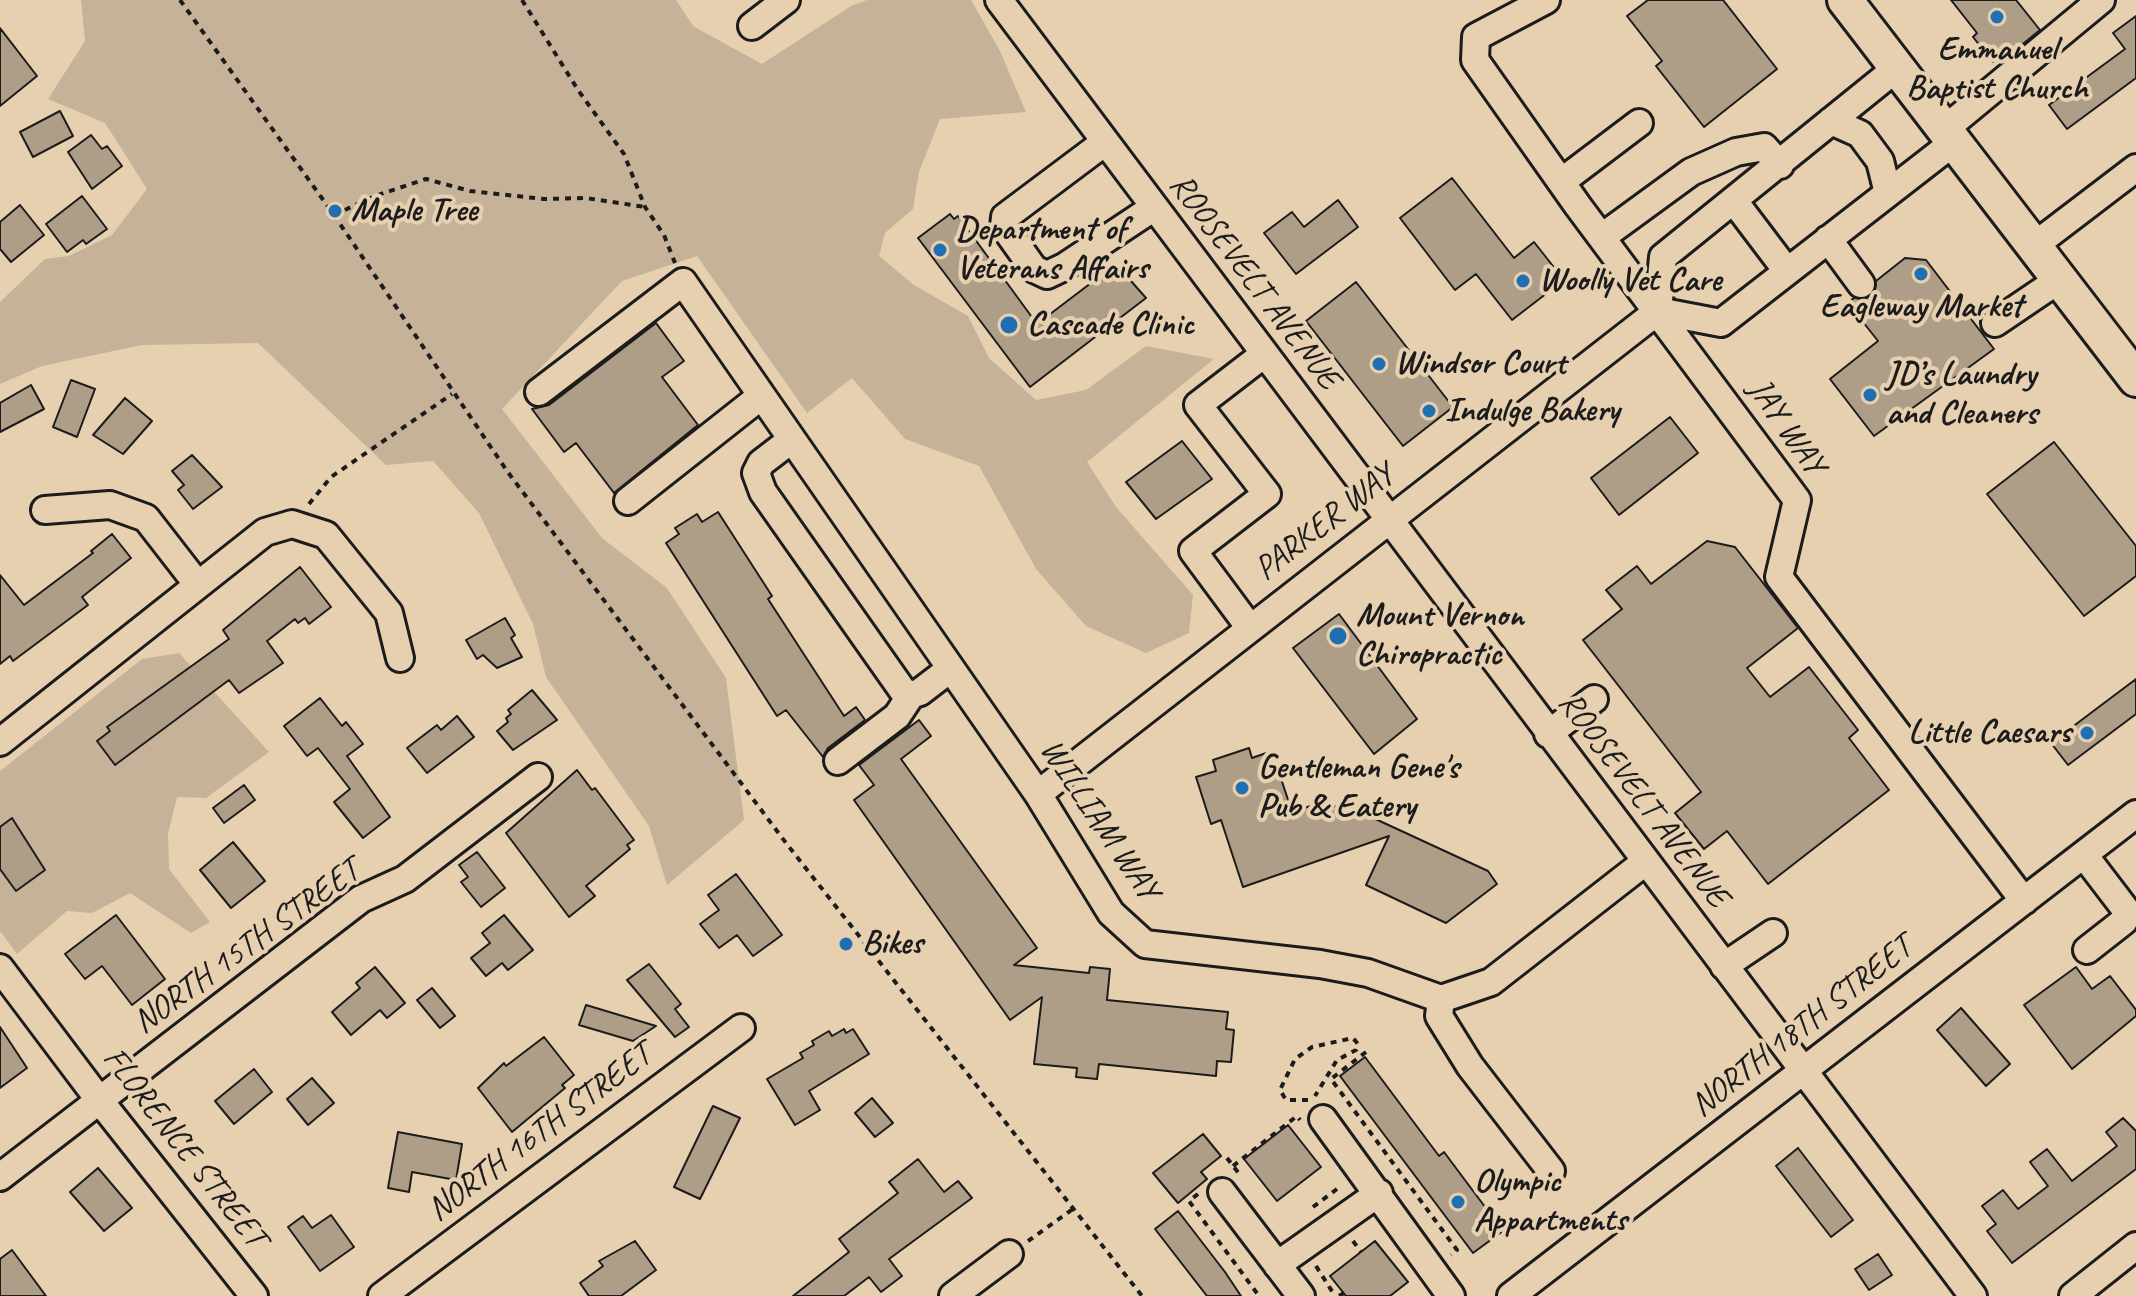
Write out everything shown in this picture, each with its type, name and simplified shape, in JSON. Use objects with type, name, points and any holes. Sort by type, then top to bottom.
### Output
[{"type":"main road","points":[[1845,0],[2136,379]]},
{"type":"street","points":[[752,26],[786,0]]},
{"type":"street","name":"ROOSEVELT AVENUE","points":[[999,0],[1387,521],[1973,1296]]},
{"type":"street","name":"JAY WAY","points":[[1546,0],[1476,37],[1475,60],[1561,182],[1797,500],[1779,577],[2024,901]]},
{"type":"street","points":[[1898,67],[1663,257],[1658,311],[1721,323],[1888,193],[2101,0]]},
{"type":"street","points":[[1831,121],[1860,134],[1880,161],[1888,193]]},
{"type":"street","points":[[1561,182],[1639,123]]},
{"type":"street","points":[[1105,142],[1005,217],[1004,227],[1034,269],[1047,275],[1064,267],[1153,208]]},
{"type":"street","points":[[1602,237],[1691,172],[1736,152],[1764,147],[1780,165]]},
{"type":"street","points":[[2035,245],[2136,168]]},
{"type":"street","points":[[1734,201],[1787,271]]},
{"type":"street","points":[[1828,239],[1861,284]]},
{"type":"street","points":[[1995,323],[2060,279]]},
{"type":"street","points":[[539,392],[683,282]]},
{"type":"street","name":"WILLIAM WAY","points":[[683,282],[1038,794],[1111,913],[1145,944],[1297,960],[1368,973],[1441,999]]},
{"type":"street","name":"PARKER WAY","points":[[1038,794],[1658,311]]},
{"type":"street","points":[[1250,628],[1193,551],[1267,494],[1198,405],[1263,355]]},
{"type":"street","points":[[628,501],[761,396]]},
{"type":"street","points":[[791,440],[761,463],[756,473],[757,482],[888,671],[903,691],[911,695]]},
{"type":"street","points":[[45,510],[110,505],[146,518],[198,585]]},
{"type":"street","points":[[0,742],[265,532],[292,524],[326,535],[389,613],[400,658]]},
{"type":"street","points":[[838,761],[897,716],[911,695],[950,669]]},
{"type":"street","points":[[1548,734],[1594,699]]},
{"type":"street","name":"NORTH 15TH STREET","points":[[0,1177],[361,899],[405,879],[538,777]]},
{"type":"street","name":"NORTH 18TH STREET","points":[[1511,1296],[2084,855],[2132,825]]},
{"type":"street","points":[[2084,855],[2126,910],[2124,921],[2087,950]]},
{"type":"street","points":[[1551,1171],[1470,1066],[1439,1016],[1441,999],[1491,982],[1645,862]]},
{"type":"street","points":[[1724,966],[1773,933]]},
{"type":"street","name":"FLORENCE STREET","points":[[0,968],[254,1296]]},
{"type":"street","name":"NORTH 16TH STREET","points":[[382,1296],[741,1028]]},
{"type":"street","points":[[1315,1110],[1379,1193],[1451,1296]]},
{"type":"street","points":[[1222,1192],[1301,1296]]},
{"type":"street","points":[[1277,1265],[1379,1193]]},
{"type":"street","points":[[2073,1296],[2136,1246]]},
{"type":"street","points":[[953,1296],[1009,1254]]},
{"type":"path","points":[[180,0],[334,215],[452,394],[786,843],[1142,1296]]},
{"type":"path","points":[[522,0],[578,90],[624,154],[645,207],[664,235],[683,282]]},
{"type":"path","points":[[334,215],[375,196],[426,179],[470,191],[544,199],[586,198],[645,207]]},
{"type":"path","points":[[292,524],[331,477],[452,394]]},
{"type":"path","points":[[1233,1166],[1297,1116],[1315,1110],[1337,1060],[1356,1050],[1358,1044],[1353,1038],[1312,1047],[1295,1059],[1280,1090],[1286,1100],[1315,1110]]},
{"type":"path","points":[[1366,1052],[1331,1079],[1457,1250],[1449,1257]]},
{"type":"path","points":[[1309,1210],[1347,1181]]},
{"type":"path","points":[[1009,1254],[1073,1209]]},
{"type":"path","points":[[1361,1252],[1352,1240],[1363,1232]]},
{"type":"path","points":[[1326,1259],[1314,1268],[1339,1295]]},
{"type":"shaded area","points":[[81,0],[676,0],[693,26],[762,64],[851,6],[867,0],[971,0],[1000,51],[1026,112],[940,119],[919,172],[913,209],[885,233],[879,256],[914,285],[968,316],[989,358],[1036,400],[1086,390],[1146,346],[1214,359],[1087,462],[1116,507],[1193,595],[1189,633],[1146,653],[1086,626],[1036,569],[979,466],[905,439],[852,378],[807,413],[697,256],[622,281],[502,409],[602,538],[667,588],[726,678],[744,820],[667,885],[649,826],[546,677],[533,624],[479,513],[433,461],[386,465],[258,343],[142,345],[42,366],[0,384],[0,302],[45,259],[69,256],[112,235],[147,189],[105,123],[48,99],[85,41]]},
{"type":"shaded area","points":[[179,653],[269,752],[206,798],[177,797],[168,834],[169,869],[210,922],[191,933],[130,893],[92,913],[67,911],[17,954],[0,931],[0,771],[142,659]]},
{"type":"building","points":[[1648,0],[1723,0],[1777,69],[1704,127],[1656,66],[1662,61],[1627,16]]},
{"type":"building","name":"Emmanuel Baptist Church","points":[[1951,0],[2016,0],[2040,30],[2002,61],[1999,58],[1993,62],[1973,37],[1977,33]]},
{"type":"building","points":[[2136,16],[2136,78],[2067,129],[2049,105],[2125,49],[2113,33]]},
{"type":"building","points":[[0,28],[37,76],[0,106]]},
{"type":"building","points":[[60,111],[73,136],[33,157],[20,132]]},
{"type":"building","points":[[91,135],[102,149],[107,146],[122,166],[92,189],[68,152]]},
{"type":"building","points":[[1452,178],[1514,258],[1534,242],[1564,280],[1512,320],[1476,274],[1455,290],[1400,218]]},
{"type":"building","points":[[82,196],[107,229],[86,244],[83,240],[67,252],[46,224]]},
{"type":"building","points":[[1338,200],[1358,227],[1296,274],[1264,233],[1292,212],[1304,227]]},
{"type":"building","points":[[20,205],[44,235],[11,262],[0,249],[0,222]]},
{"type":"building","points":[[950,214],[954,219],[958,216],[1037,324],[1116,264],[1146,298],[1030,387],[918,238]]},
{"type":"building","points":[[1905,258],[1926,260],[1994,349],[1874,436],[1830,379],[1878,341],[1848,303],[1854,298],[1871,296],[1876,281]]},
{"type":"building","name":"Windsor Court","points":[[1356,282],[1453,407],[1403,446],[1306,321]]},
{"type":"building","points":[[656,323],[684,361],[662,377],[698,425],[614,493],[576,443],[564,452],[532,409],[549,405]]},
{"type":"building","points":[[71,380],[95,389],[77,437],[53,427]]},
{"type":"building","points":[[31,385],[44,409],[0,432],[0,403]]},
{"type":"building","points":[[125,398],[152,421],[123,454],[93,435]]},
{"type":"building","points":[[1670,417],[1698,453],[1619,515],[1591,478]]},
{"type":"building","points":[[1182,441],[1212,479],[1156,519],[1126,482]]},
{"type":"building","points":[[2054,442],[2136,546],[2136,576],[2084,616],[1987,494]]},
{"type":"building","points":[[192,455],[222,487],[193,509],[178,490],[184,485],[172,471]]},
{"type":"building","points":[[718,512],[772,596],[768,599],[844,716],[856,707],[865,720],[828,748],[823,757],[786,710],[777,716],[666,543],[679,534],[675,528],[697,514],[702,522]]},
{"type":"building","points":[[112,534],[131,558],[82,597],[88,605],[13,661],[10,656],[0,664],[0,575],[24,605],[93,553],[91,551]]},
{"type":"building","points":[[1707,541],[1735,547],[1798,628],[1747,668],[1770,697],[1809,667],[1858,730],[1849,738],[1889,790],[1768,884],[1727,831],[1704,849],[1675,813],[1701,792],[1583,640],[1622,609],[1606,590],[1637,566],[1651,584]]},
{"type":"building","points":[[300,567],[331,607],[309,624],[305,618],[298,623],[295,619],[267,641],[283,663],[239,693],[229,680],[115,765],[97,741],[110,731],[107,727],[229,639],[223,630]]},
{"type":"building","points":[[1339,614],[1417,719],[1374,754],[1293,648]]},
{"type":"building","points":[[505,618],[515,635],[511,638],[522,657],[497,668],[483,655],[477,659],[466,640]]},
{"type":"building","name":"Little Caesars","points":[[2136,679],[2136,714],[2068,765],[2051,743]]},
{"type":"building","points":[[532,690],[557,720],[513,750],[497,731],[508,722],[506,718],[511,714],[508,710]]},
{"type":"building","points":[[320,698],[342,726],[346,722],[363,744],[347,756],[390,817],[363,838],[334,802],[350,789],[318,748],[307,756],[284,726]]},
{"type":"building","points":[[457,716],[474,737],[427,773],[407,748],[437,725],[441,730]]},
{"type":"building","points":[[919,720],[931,736],[901,759],[1037,948],[1014,965],[1089,973],[1090,967],[1110,969],[1107,1000],[1228,1012],[1226,1029],[1234,1030],[1231,1062],[1217,1061],[1216,1076],[1099,1064],[1097,1079],[1076,1077],[1077,1068],[1034,1064],[1042,997],[1010,1020],[854,800],[874,785],[859,765]]},
{"type":"building","points":[[1249,748],[1252,758],[1272,751],[1292,812],[1329,800],[1331,808],[1343,804],[1488,871],[1497,884],[1446,923],[1366,885],[1389,836],[1243,887],[1221,820],[1211,824],[1196,777],[1216,771],[1213,760]]},
{"type":"building","points":[[577,770],[592,790],[595,788],[634,840],[627,845],[630,849],[586,886],[595,896],[569,917],[506,833]]},
{"type":"building","points":[[244,785],[255,800],[224,823],[213,808]]},
{"type":"building","points":[[12,818],[45,870],[16,891],[0,869],[0,827]]},
{"type":"building","points":[[233,842],[265,881],[231,908],[200,870]]},
{"type":"building","points":[[477,852],[505,888],[481,907],[461,882],[468,877],[459,865]]},
{"type":"building","points":[[736,874],[782,935],[753,956],[737,935],[719,948],[700,924],[719,910],[708,895]]},
{"type":"building","points":[[116,915],[165,979],[132,1005],[102,966],[85,979],[65,954]]},
{"type":"building","points":[[504,915],[533,950],[508,970],[502,963],[486,976],[471,958],[490,943],[482,933]]},
{"type":"building","points":[[649,964],[681,1004],[675,1009],[689,1027],[675,1037],[627,980]]},
{"type":"building","points":[[375,967],[405,1003],[387,1018],[380,1010],[351,1035],[332,1012],[360,988],[356,983]]},
{"type":"building","points":[[2076,967],[2092,989],[2110,976],[2136,1010],[2136,1016],[2072,1069],[2024,1005]]},
{"type":"building","points":[[432,988],[455,1016],[440,1028],[417,1000]]},
{"type":"building","points":[[586,1005],[656,1026],[633,1041],[579,1025]]},
{"type":"building","points":[[1961,1008],[2010,1064],[1986,1086],[1937,1030]]},
{"type":"building","points":[[0,1027],[27,1068],[0,1088]]},
{"type":"building","points":[[844,1029],[846,1033],[853,1029],[869,1054],[809,1091],[820,1110],[795,1125],[767,1079],[803,1058],[800,1053],[814,1045],[812,1041],[829,1031],[832,1036]]},
{"type":"building","points":[[544,1037],[574,1075],[562,1085],[565,1088],[512,1132],[478,1088],[504,1063],[506,1066]]},
{"type":"building","points":[[1365,1057],[1439,1156],[1444,1152],[1503,1231],[1473,1253],[1340,1076]]},
{"type":"building","points":[[254,1069],[272,1092],[234,1124],[215,1101]]},
{"type":"building","points":[[312,1078],[334,1103],[308,1125],[287,1099]]},
{"type":"building","points":[[872,1098],[893,1123],[875,1137],[855,1113]]},
{"type":"building","points":[[713,1106],[740,1118],[700,1199],[674,1187]]},
{"type":"building","points":[[2123,1118],[2136,1131],[2136,1169],[2012,1263],[1987,1231],[1996,1224],[1982,1206],[2003,1190],[2018,1209],[2048,1186],[2030,1162],[2047,1149],[2072,1181],[2117,1146],[2106,1132]]},
{"type":"building","points":[[1288,1125],[1321,1167],[1277,1201],[1244,1159]]},
{"type":"building","points":[[398,1132],[462,1144],[456,1180],[412,1172],[409,1192],[388,1188]]},
{"type":"building","points":[[1203,1134],[1221,1156],[1201,1172],[1207,1179],[1178,1203],[1153,1173]]},
{"type":"building","points":[[1798,1148],[1853,1220],[1831,1237],[1776,1166]]},
{"type":"building","points":[[918,1159],[944,1192],[958,1181],[972,1198],[889,1259],[902,1276],[881,1292],[869,1277],[844,1296],[793,1296],[849,1252],[839,1239],[898,1193],[889,1182]]},
{"type":"building","points":[[98,1168],[132,1208],[104,1231],[70,1192]]},
{"type":"building","points":[[1178,1211],[1241,1296],[1207,1296],[1155,1229]]},
{"type":"building","points":[[331,1215],[354,1247],[320,1271],[288,1227],[303,1216],[312,1228]]},
{"type":"building","points":[[635,1241],[656,1270],[621,1296],[589,1296],[580,1283],[603,1266],[599,1261]]},
{"type":"building","name":"Olympic Appartments","points":[[1375,1241],[1408,1282],[1390,1296],[1346,1296],[1330,1276]]},
{"type":"building","points":[[12,1250],[46,1296],[0,1296],[0,1259]]},
{"type":"building","points":[[1878,1254],[1892,1275],[1869,1290],[1855,1269]]},
{"type":"place","name":"Emmanuel Baptist Church","points":[[1997,17]]},
{"type":"place","name":"Maple Tree","points":[[335,211]]},
{"type":"place","name":"Department of Veterans Affairs","points":[[940,250]]},
{"type":"place","name":"Eagleway Market","points":[[1921,274]]},
{"type":"place","name":"Woolly Vet Care","points":[[1523,281]]},
{"type":"place","name":"Cascade Clinic","points":[[1009,325]]},
{"type":"place","name":"Windsor Court","points":[[1379,364]]},
{"type":"place","name":"JD’s Laundry and Cleaners","points":[[1870,395]]},
{"type":"place","name":"Indulge Bakery","points":[[1429,411]]},
{"type":"place","name":"Mount Vernon Chiropractic","points":[[1338,636]]},
{"type":"place","name":"Little Caesars","points":[[2087,733]]},
{"type":"place","name":"Gentleman Gene's Pub & Eatery","points":[[1242,788]]},
{"type":"place","name":"Bikes","points":[[846,944]]},
{"type":"place","name":"Olympic Appartments","points":[[1458,1202]]}]
